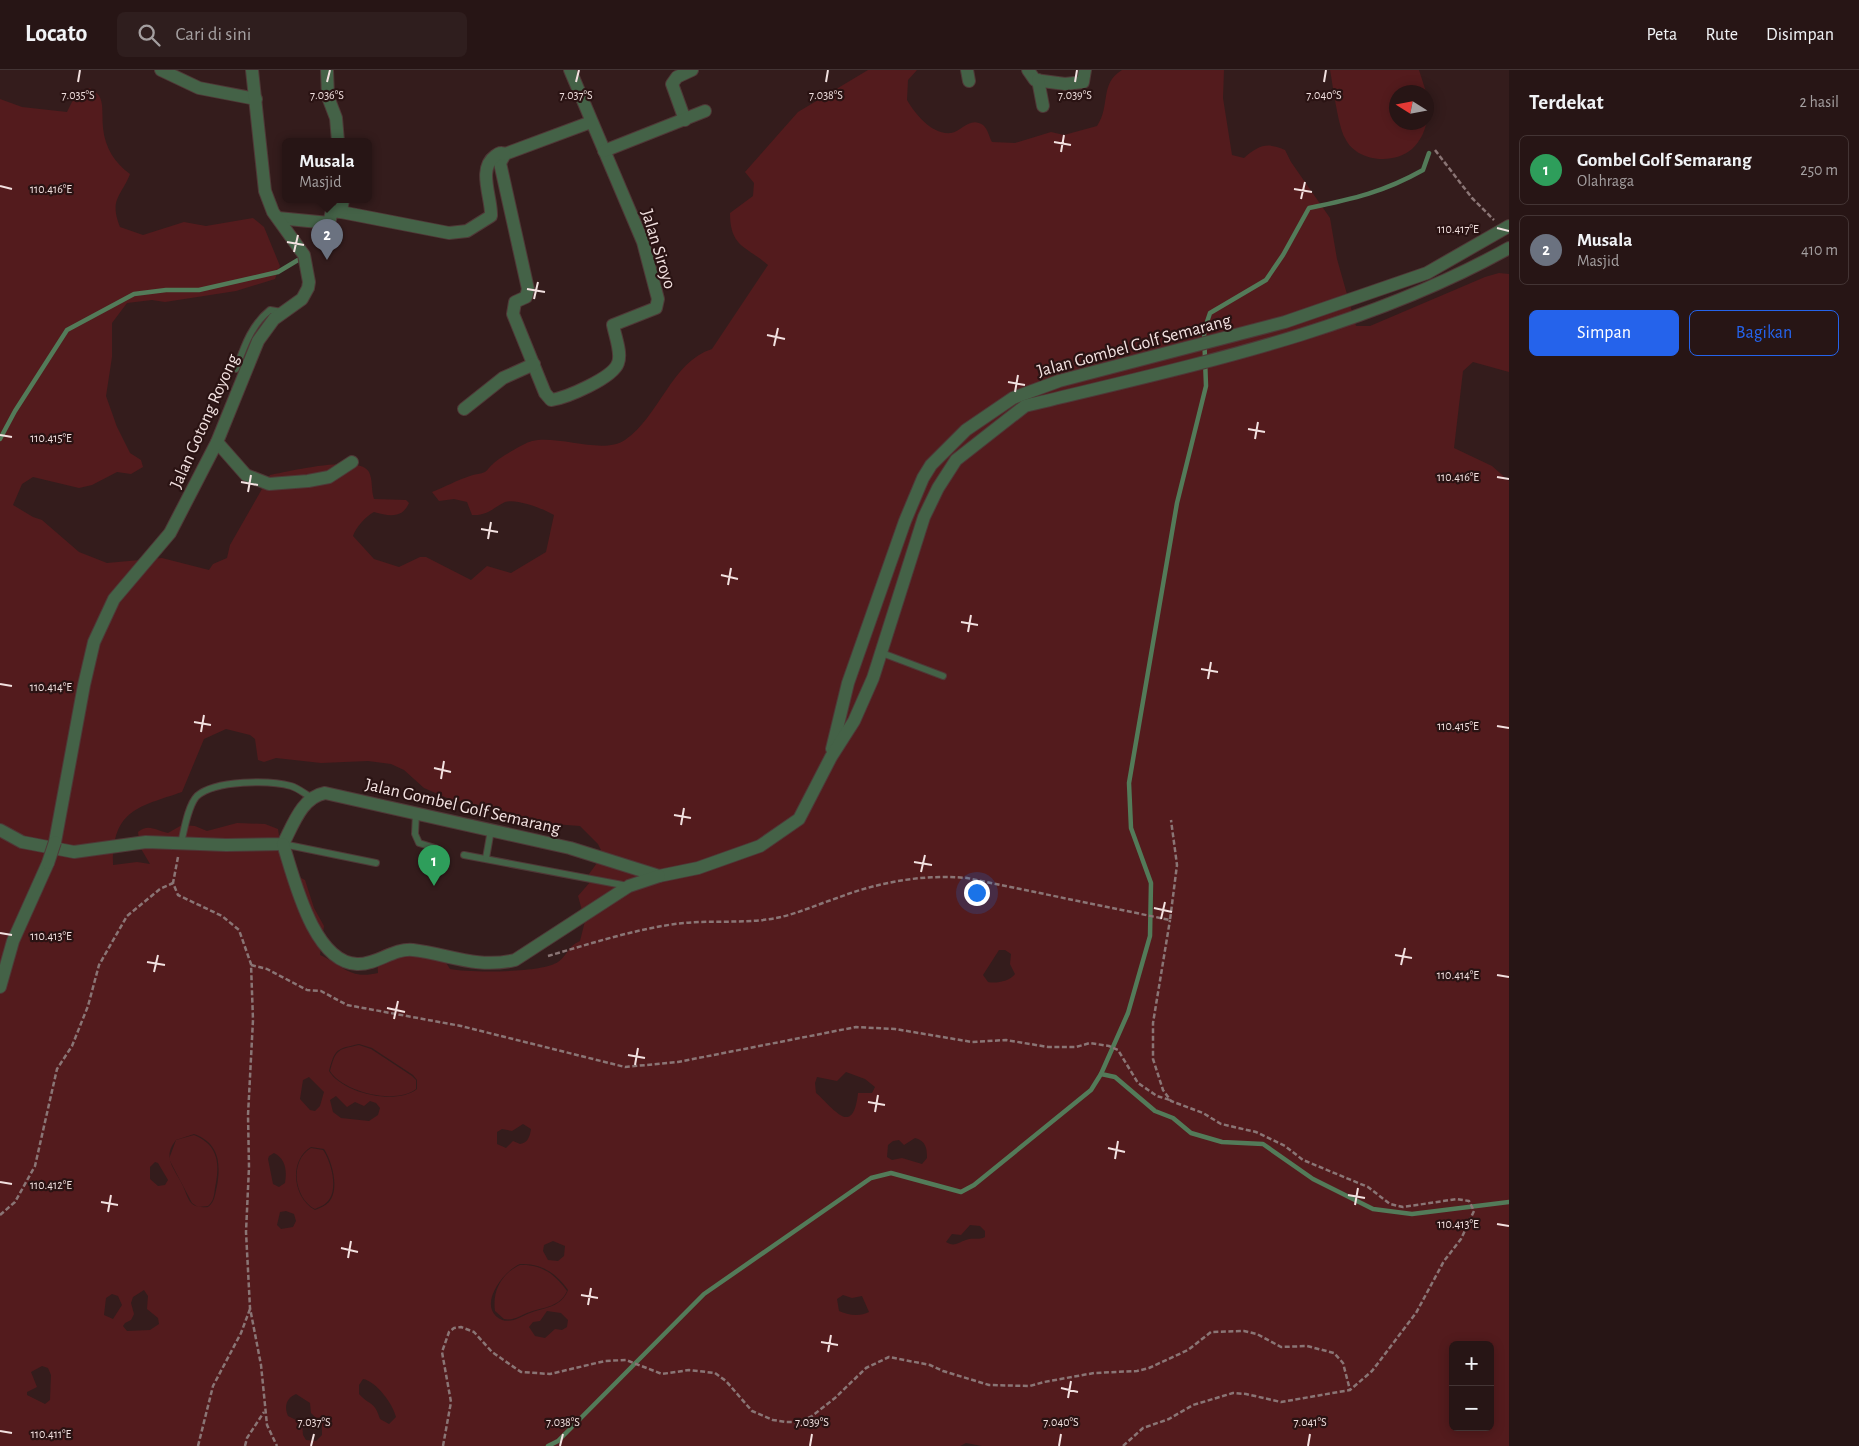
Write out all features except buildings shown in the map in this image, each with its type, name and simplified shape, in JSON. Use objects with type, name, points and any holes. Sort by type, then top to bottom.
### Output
[{"type":"street","points":[[160,70],[199,88],[256,99]]},
{"type":"street","name":"Jalan Gotong Royong","points":[[0,987],[13,941],[56,842],[84,685],[94,642],[114,599],[170,533],[217,442],[258,341],[274,319],[302,299],[309,282],[304,255],[278,218],[268,201],[265,191],[252,70]]},
{"type":"street","points":[[327,70],[328,97],[336,118],[338,138]]},
{"type":"street","name":"Jalan Siroyo","points":[[534,364],[546,397],[552,400],[596,382],[610,373],[618,363],[619,356],[613,325],[656,308],[658,299],[642,242],[570,70]]},
{"type":"street","points":[[685,120],[672,84],[677,77],[692,70]]},
{"type":"street","points":[[1028,70],[1030,75],[1038,80],[1065,84],[1081,83],[1084,80],[1085,70]]},
{"type":"street","points":[[1038,80],[1043,106]]},
{"type":"street","points":[[604,151],[705,111]]},
{"type":"street","points":[[278,218],[329,224],[332,210],[342,205],[449,233],[468,231],[491,216],[486,169],[490,159],[497,154],[505,154],[591,122]]},
{"type":"street","points":[[464,409],[503,378],[534,364],[513,314],[515,302],[526,297],[528,289],[499,167],[501,159],[505,154]]},
{"type":"street","name":"Jalan Gombel Golf Semarang","points":[[830,757],[848,683],[872,620],[905,521],[923,478],[931,465],[966,430],[1013,398],[1059,381],[1285,322],[1427,273],[1507,228]]},
{"type":"street","name":"Jalan Gombel Golf Semarang","points":[[283,844],[296,887],[314,930],[330,950],[347,963],[356,964],[370,963],[412,950],[458,961],[497,963],[515,960],[629,886],[659,876],[698,868],[743,854],[760,846],[795,823],[830,757],[854,720],[882,653],[924,517],[938,488],[956,460],[1025,406],[1210,360],[1304,333],[1437,284],[1509,248]]},
{"type":"street","points":[[1209,342],[1210,360]]},
{"type":"street","points":[[217,442],[246,476],[269,484],[308,481],[329,477],[352,462]]},
{"type":"street","points":[[946,450],[956,460]]},
{"type":"street","points":[[872,620],[891,625]]},
{"type":"street","name":"Jalan Gombel Golf Semarang","points":[[312,798],[325,793],[416,813],[570,848],[659,876]]},
{"type":"street","points":[[0,830],[22,842],[74,852],[146,842],[283,844],[300,812],[312,798]]},
{"type":"lane","points":[[236,369],[248,336],[265,314],[270,310],[283,313]]},
{"type":"lane","points":[[882,653],[943,676]]},
{"type":"lane","points":[[181,844],[188,815],[197,796],[221,785],[255,782],[292,786],[312,798]]},
{"type":"lane","points":[[416,813],[415,834],[419,843],[436,848]]},
{"type":"lane","points":[[486,858],[491,830]]},
{"type":"lane","points":[[283,844],[376,863]]},
{"type":"lane","points":[[464,855],[629,886]]},
{"type":"path","points":[[1435,150],[1472,198],[1507,228]]},
{"type":"path","points":[[1171,820],[1177,865],[1153,1023],[1152,1059],[1163,1090],[1171,1100]]},
{"type":"path","points":[[181,844],[173,883],[178,895],[222,916],[239,930],[245,942],[251,965],[253,1020],[248,1115],[249,1167],[246,1232],[250,1308],[261,1366],[264,1412],[267,1425],[277,1446]]},
{"type":"path","points":[[546,957],[597,942],[683,923],[774,919],[817,907],[836,898],[892,881],[946,876],[967,878],[1170,920]]},
{"type":"path","points":[[0,1215],[15,1202],[35,1166],[57,1069],[72,1046],[88,1006],[99,965],[127,916],[160,889],[173,883]]},
{"type":"path","points":[[251,965],[267,969],[307,990],[321,991],[347,1005],[460,1026],[625,1067],[678,1062],[856,1027],[895,1029],[972,1042],[1006,1040],[1048,1047],[1076,1047],[1090,1043],[1108,1046],[1118,1050],[1138,1083],[1157,1096],[1203,1113],[1221,1124],[1256,1132],[1285,1146],[1303,1160],[1368,1187],[1390,1204],[1403,1207],[1457,1199],[1468,1201],[1474,1211],[1461,1239],[1454,1251],[1444,1261],[1416,1313],[1372,1371],[1350,1390],[1281,1402],[1233,1393],[1192,1404],[1169,1419],[1143,1428],[1123,1446]]},
{"type":"path","points":[[198,1446],[213,1386],[241,1333],[250,1308]]},
{"type":"path","points":[[443,1446],[451,1402],[442,1352],[449,1332],[454,1328],[461,1327],[474,1332],[492,1352],[521,1372],[550,1374],[605,1361],[626,1360],[662,1374],[689,1370],[715,1373],[726,1381],[752,1411],[773,1420],[800,1422],[824,1408],[866,1368],[889,1357],[930,1365],[943,1372],[989,1385],[1030,1386],[1094,1374],[1137,1371],[1188,1350],[1211,1332],[1244,1331],[1256,1334],[1281,1347],[1307,1346],[1334,1353],[1342,1364],[1350,1390]]},
{"type":"path","points":[[245,1446],[246,1438],[264,1412]]},
{"type":"shaded area","points":[[868,70],[917,70],[908,80],[907,100],[919,117],[937,131],[951,133],[974,122],[983,125],[992,142],[1015,143],[1051,132],[1064,135],[1097,126],[1104,110],[1110,82],[1122,70],[1224,70],[1223,98],[1232,155],[1244,158],[1263,146],[1273,146],[1285,150],[1291,162],[1330,218],[1337,259],[1356,326],[1370,326],[1485,277],[1499,273],[1509,274],[1509,372],[1473,362],[1463,371],[1454,448],[1492,466],[1509,481],[1509,1446],[982,1446],[966,1443],[960,1446],[0,1446],[0,99],[22,107],[67,112],[76,94],[89,88],[95,91],[101,100],[104,135],[108,148],[115,160],[130,174],[116,204],[120,227],[143,235],[184,222],[206,226],[253,218],[264,227],[280,266],[275,279],[236,291],[165,302],[152,300],[127,303],[112,323],[112,357],[106,396],[117,427],[130,453],[141,460],[143,467],[131,474],[117,472],[92,485],[79,488],[33,477],[22,484],[13,505],[42,520],[79,552],[107,563],[162,558],[209,570],[213,564],[227,558],[230,545],[270,475],[338,464],[352,464],[363,467],[369,472],[374,499],[406,500],[409,503],[403,512],[399,514],[385,515],[374,512],[356,529],[353,536],[374,559],[399,567],[420,557],[426,557],[471,580],[487,566],[511,573],[546,552],[554,515],[530,505],[510,501],[486,513],[472,515],[467,502],[454,499],[439,501],[432,492],[485,472],[496,461],[532,441],[555,440],[605,446],[625,440],[637,430],[686,365],[698,355],[712,349],[768,265],[741,245],[733,233],[730,213],[753,196],[754,183],[745,172],[798,112]],"holes":[[[226,729],[250,735],[255,739],[258,760],[264,762],[276,758],[321,763],[368,761],[391,764],[404,770],[424,788],[447,798],[501,810],[528,822],[580,826],[598,844],[601,850],[597,863],[589,874],[591,881],[578,896],[585,921],[580,941],[572,946],[558,962],[550,966],[537,968],[489,971],[450,969],[438,956],[418,949],[396,946],[379,952],[377,958],[378,973],[368,975],[353,973],[320,955],[324,926],[314,908],[305,880],[284,869],[278,829],[265,824],[237,823],[207,831],[195,826],[182,825],[168,833],[153,828],[146,828],[138,832],[140,847],[150,864],[137,862],[113,865],[117,832],[123,822],[141,807],[182,792],[204,739]],[[999,950],[1005,950],[1011,954],[1010,964],[1015,974],[1006,980],[988,982],[983,975]],[[359,1044],[372,1048],[413,1075],[417,1080],[417,1089],[408,1094],[383,1097],[357,1091],[345,1085],[329,1071],[335,1054],[341,1049]],[[846,1072],[865,1079],[875,1087],[872,1093],[858,1093],[852,1115],[847,1117],[835,1111],[816,1093],[815,1083],[817,1077],[837,1081]],[[309,1077],[324,1092],[320,1106],[315,1111],[310,1110],[300,1099],[303,1080]],[[336,1096],[347,1107],[355,1102],[364,1106],[370,1101],[376,1103],[380,1108],[378,1115],[369,1121],[341,1118],[333,1112],[330,1100]],[[523,1124],[531,1129],[527,1141],[520,1144],[513,1141],[506,1148],[497,1144],[497,1132],[502,1129],[512,1131]],[[194,1134],[209,1143],[213,1148],[219,1169],[214,1198],[208,1207],[192,1204],[172,1166],[169,1156],[176,1140]],[[915,1138],[922,1141],[927,1151],[927,1158],[922,1164],[902,1158],[892,1160],[887,1157],[888,1145],[893,1141],[899,1140],[904,1145]],[[311,1147],[324,1149],[330,1161],[334,1175],[334,1190],[329,1202],[315,1210],[302,1197],[298,1188],[296,1170],[299,1161]],[[274,1153],[285,1166],[285,1183],[279,1187],[273,1184],[268,1159]],[[155,1162],[158,1163],[168,1180],[165,1185],[158,1186],[150,1179],[150,1167]],[[286,1211],[294,1214],[296,1221],[293,1227],[281,1229],[277,1225],[280,1212]],[[970,1225],[980,1226],[985,1231],[985,1237],[983,1238],[969,1239],[955,1244],[946,1242],[952,1234],[961,1235]],[[553,1241],[565,1246],[564,1256],[558,1261],[548,1260],[543,1251],[544,1245]],[[520,1264],[535,1265],[553,1274],[568,1290],[557,1304],[514,1320],[505,1321],[497,1317],[492,1311],[491,1303],[492,1295],[501,1279]],[[144,1290],[148,1296],[147,1309],[158,1318],[159,1324],[150,1330],[127,1331],[123,1326],[131,1320],[134,1314],[131,1303],[133,1297]],[[112,1294],[118,1296],[122,1305],[113,1319],[104,1315],[106,1298]],[[843,1295],[852,1298],[862,1296],[869,1312],[854,1315],[839,1311],[837,1299]],[[547,1311],[561,1313],[568,1320],[567,1327],[562,1330],[555,1329],[545,1338],[535,1336],[529,1327],[533,1322],[540,1321]],[[42,1366],[48,1368],[51,1375],[50,1400],[45,1404],[27,1395],[27,1392],[37,1387],[31,1372]],[[363,1379],[373,1384],[383,1394],[396,1417],[389,1424],[380,1419],[374,1406],[359,1394],[359,1385]],[[296,1394],[310,1403],[311,1413],[322,1424],[322,1435],[316,1441],[306,1440],[303,1435],[302,1423],[288,1416],[286,1409],[290,1398]]]},
{"type":"shaded area","points":[[1330,70],[1419,70],[1424,85],[1389,85],[1389,130],[1424,130],[1412,149],[1404,154],[1386,159],[1366,156],[1350,146],[1345,138],[1336,106]]},
{"type":"shaded area","points":[[359,1045],[371,1049],[412,1076],[416,1080],[416,1089],[407,1094],[383,1096],[370,1094],[346,1085],[330,1071],[334,1058],[338,1052]]},
{"type":"shaded area","points":[[194,1135],[209,1144],[216,1157],[217,1180],[213,1198],[208,1206],[198,1207],[192,1203],[169,1159],[176,1140]]},
{"type":"shaded area","points":[[311,1148],[323,1150],[329,1161],[333,1176],[333,1192],[330,1198],[325,1204],[315,1209],[302,1197],[297,1179],[299,1161]]},
{"type":"shaded area","points":[[520,1265],[535,1266],[547,1271],[567,1291],[560,1300],[551,1306],[514,1318],[504,1319],[495,1311],[495,1296],[503,1278]]},
{"type":"waterway","points":[[548,1446],[558,1441],[704,1294],[871,1178],[891,1173],[961,1192],[974,1185],[1091,1090],[1101,1074],[1128,1013],[1150,936],[1151,883],[1131,828],[1129,783],[1177,503],[1206,386],[1204,331],[1210,313],[1266,280],[1283,255],[1309,208],[1354,198],[1409,178],[1423,170],[1429,153]]},
{"type":"waterway","points":[[0,439],[15,411],[67,330],[134,294],[166,290],[199,290],[278,272],[298,260]]},
{"type":"waterway","points":[[1101,1074],[1115,1077],[1155,1111],[1173,1118],[1191,1133],[1222,1142],[1263,1144],[1313,1179],[1373,1209],[1412,1214],[1509,1202]]},
{"type":"place","name":"Musala","points":[[327,260]]},
{"type":"place","name":"Gombel Golf Semarang","points":[[434,886]]}]
